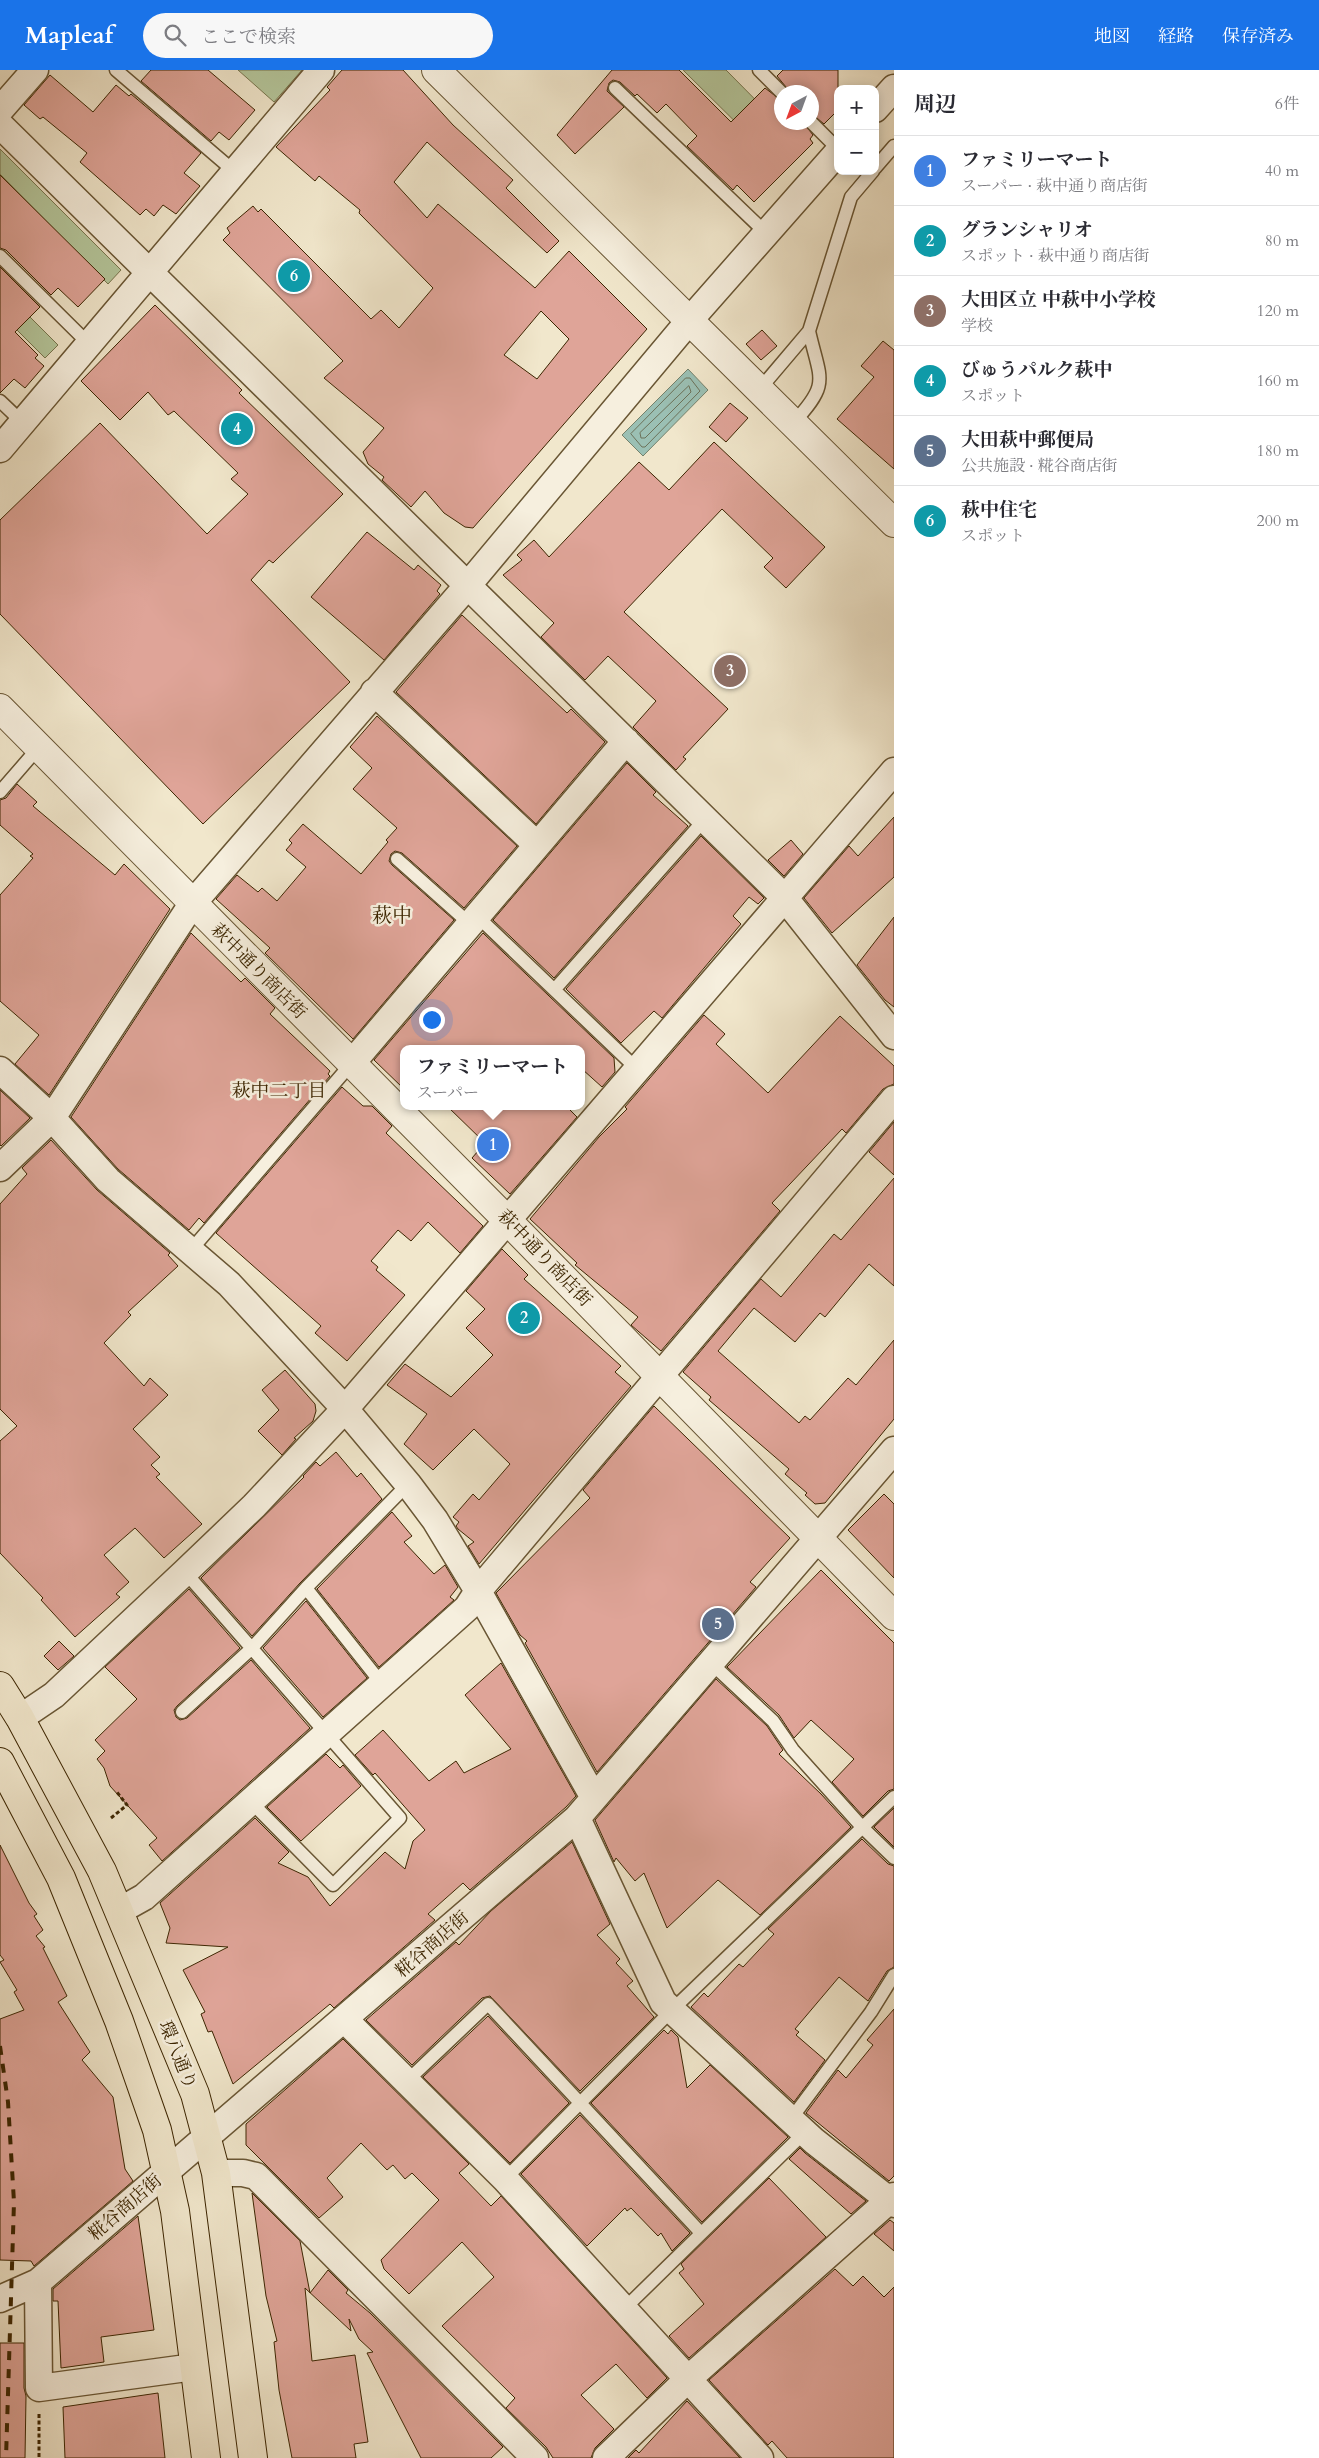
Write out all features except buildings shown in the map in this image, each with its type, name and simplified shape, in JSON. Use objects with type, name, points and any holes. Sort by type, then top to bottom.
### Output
[{"type":"main road","name":"環八通り","points":[[0,1686],[20,1718],[102,1871],[195,2094],[216,2173],[253,2458]]},
{"type":"main road","points":[[0,1762],[61,1878],[119,2021],[157,2130],[168,2170],[175,2211],[206,2458]]},
{"type":"street","points":[[0,110],[35,70]]},
{"type":"street","points":[[0,449],[321,70]]},
{"type":"street","points":[[436,70],[894,523]]},
{"type":"street","points":[[879,105],[894,88]]},
{"type":"street","points":[[0,124],[784,897],[894,1036]]},
{"type":"street","points":[[0,1168],[52,1118],[192,904],[468,585],[689,321],[834,155]]},
{"type":"street","points":[[374,692],[538,845]]},
{"type":"street","name":"萩中通り商店街","points":[[0,708],[660,1376],[811,1547],[894,1616]]},
{"type":"street","points":[[351,1064],[626,741]]},
{"type":"street","points":[[20,1718],[54,1695],[185,1572],[254,1506],[345,1409],[784,897],[894,772]]},
{"type":"street","points":[[0,1070],[52,1118],[108,1180],[229,1284],[345,1409],[408,1484],[435,1520],[478,1591],[594,1798]]},
{"type":"street","points":[[119,1911],[144,1897],[468,1608],[478,1591],[894,1099]]},
{"type":"street","name":"糀谷商店街","points":[[0,2299],[38,2282],[577,1818],[894,1450]]},
{"type":"street","points":[[577,1818],[664,2002],[798,2126],[892,2200],[688,2380],[606,2458]]},
{"type":"street","points":[[344,2020],[505,2179],[760,2458]]},
{"type":"street","points":[[216,2173],[243,2172],[256,2176],[535,2458]]},
{"type":"street","points":[[38,2282],[39,2388],[194,2367]]},
{"type":"lane","points":[[116,70],[235,172]]},
{"type":"lane","points":[[759,70],[774,85]]},
{"type":"lane","points":[[615,88],[766,233]]},
{"type":"lane","points":[[819,130],[834,146]]},
{"type":"lane","points":[[879,163],[894,146]]},
{"type":"lane","points":[[759,390],[809,331],[851,197],[870,175]]},
{"type":"lane","points":[[0,256],[89,344]]},
{"type":"lane","points":[[793,423],[812,404],[819,389],[820,373],[809,331]]},
{"type":"lane","points":[[0,401],[22,422]]},
{"type":"lane","points":[[0,792],[39,747]]},
{"type":"lane","points":[[555,989],[705,819]]},
{"type":"lane","points":[[397,859],[555,989],[637,1069]]},
{"type":"lane","points":[[191,1250],[351,1064]]},
{"type":"lane","points":[[182,1712],[251,1649],[306,1588],[408,1484]]},
{"type":"lane","points":[[185,1572],[400,1818],[333,1885],[250,1801]]},
{"type":"lane","points":[[306,1588],[382,1684]]},
{"type":"lane","points":[[711,1664],[773,1721],[793,1750],[862,1827],[894,1858]]},
{"type":"lane","points":[[505,2179],[672,2010],[894,1797]]},
{"type":"lane","points":[[624,2308],[701,2234],[798,2126],[894,1975]]},
{"type":"lane","points":[[407,2082],[488,2004],[701,2234]]},
{"type":"path","points":[[111,1818],[126,1805],[116,1791]]},
{"type":"path","points":[[39,2388],[39,2458]]},
{"type":"green space","points":[[238,70],[302,70],[274,102]]},
{"type":"green space","points":[[683,70],[726,70],[774,119],[774,130],[785,130],[805,150],[785,171]]},
{"type":"green space","points":[[0,149],[121,270],[108,284],[0,174]]},
{"type":"green space","points":[[0,287],[58,345],[45,358],[0,313]]},
{"type":"water","points":[[688,369],[708,390],[643,456],[622,435]]},
{"type":"railway","points":[[0,2046],[8,2102],[14,2202],[6,2458]]},
{"type":"place","name":"萩中住宅","points":[[294,276]]},
{"type":"place","name":"びゅうパルク萩中","points":[[237,429]]},
{"type":"place","name":"大田区立 中萩中小学校","points":[[730,671]]},
{"type":"place","name":"ファミリーマート","points":[[493,1145]]},
{"type":"place","name":"グランシャリオ","points":[[524,1318]]},
{"type":"place","name":"大田萩中郵便局","points":[[718,1624]]},
{"type":"district","name":"萩中","points":[[392,915]]},
{"type":"district","name":"萩中二丁目","points":[[279,1090]]}]
